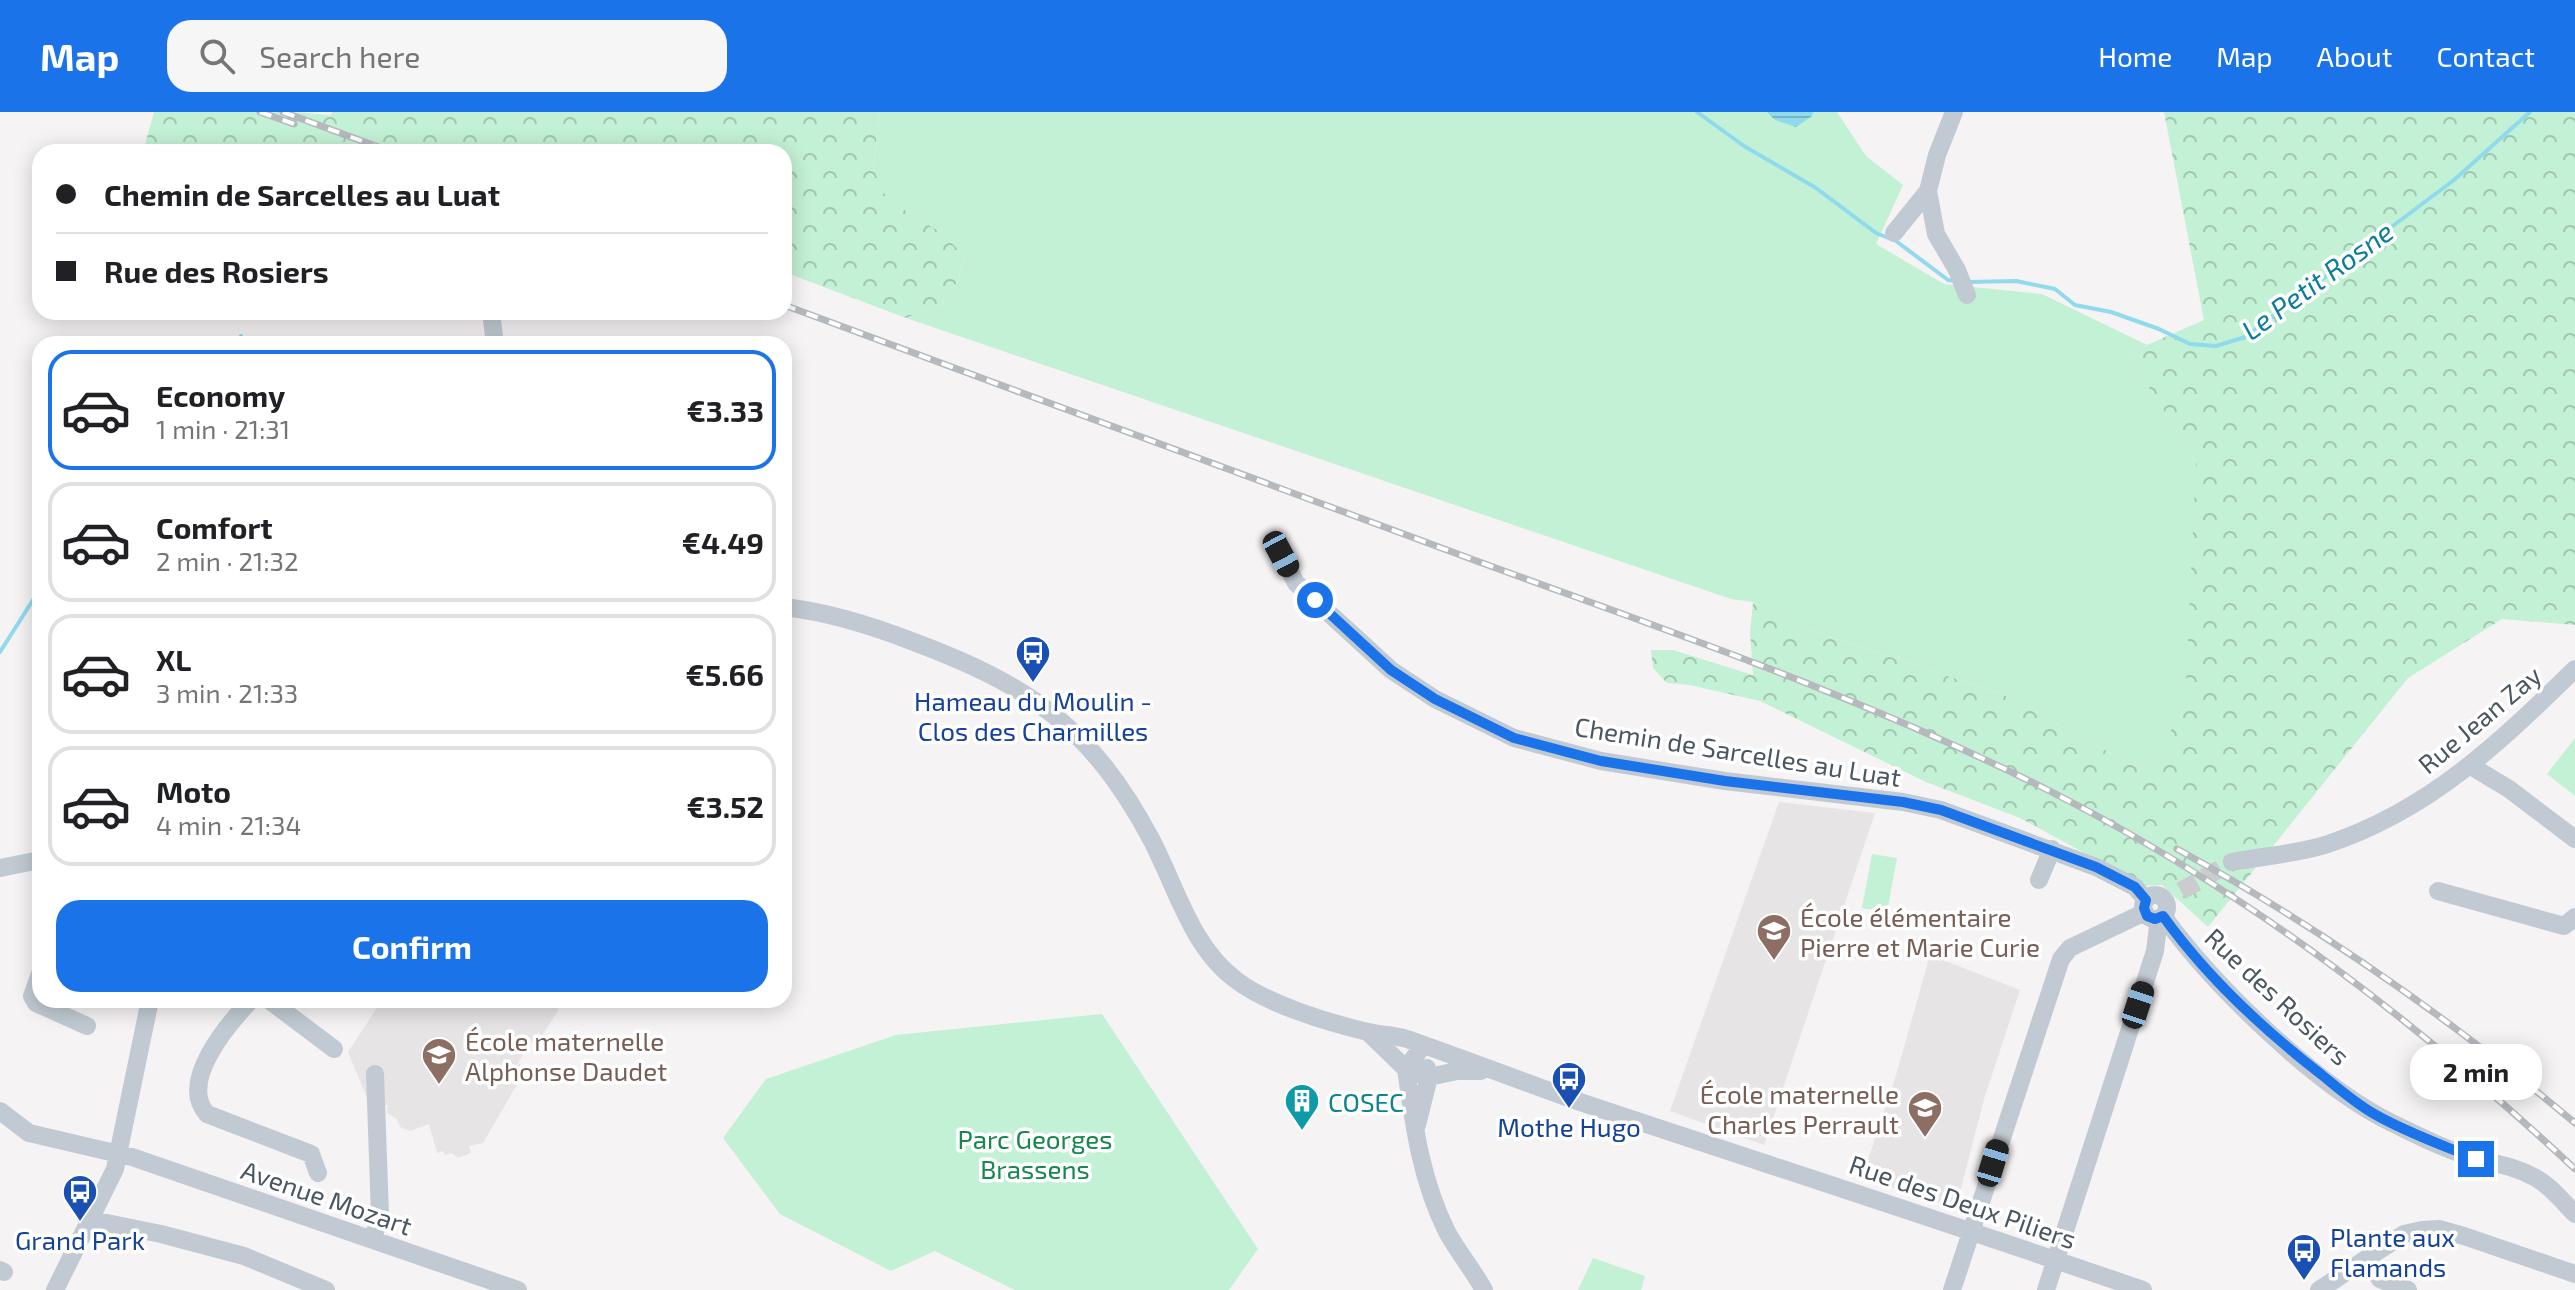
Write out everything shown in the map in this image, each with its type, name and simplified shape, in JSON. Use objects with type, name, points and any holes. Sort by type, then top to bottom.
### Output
[{"type":"street","points":[[1954,112],[1937,155],[1928,191],[1936,234],[1957,270],[1967,295]]},
{"type":"street","points":[[1894,233],[1928,191]]},
{"type":"street","name":"Chemin de Sarcelles au Luat","points":[[1281,554],[1296,583],[1391,670],[1435,699],[1514,738],[1601,761],[1725,781],[1903,802],[1967,818]]},
{"type":"street","name":"Rue des Deux Piliers","points":[[792,609],[888,632],[965,660],[1027,694],[1075,733],[1117,782],[1150,838],[1198,936],[1215,961],[1237,982],[1267,998],[1368,1032],[1402,1037],[1494,1072],[2143,1290]]},
{"type":"street","name":"Rue Jean Zay","points":[[2232,862],[2324,845],[2351,836],[2410,807],[2471,766],[2575,669]]},
{"type":"street","points":[[2471,766],[2509,789],[2575,839]]},
{"type":"street","name":"Rue des Rosiers","points":[[1967,818],[2052,849],[2135,887],[2160,906],[2183,942],[2246,1008],[2292,1052],[2356,1102],[2395,1125],[2476,1159],[2499,1162],[2537,1178],[2575,1214]]},
{"type":"street","points":[[2039,880],[2052,849]]},
{"type":"street","points":[[0,868],[32,862]]},
{"type":"street","points":[[2438,891],[2564,926],[2575,917]]},
{"type":"street","points":[[1952,1290],[2009,1109],[2061,959],[2070,948],[2160,906]]},
{"type":"street","points":[[2046,1290],[2155,951],[2160,906]]},
{"type":"street","points":[[47,1008],[87,1026]]},
{"type":"street","points":[[55,1290],[115,1169],[148,1008]]},
{"type":"street","points":[[244,1008],[209,1051],[196,1094],[199,1105],[207,1114],[311,1154],[318,1173]]},
{"type":"street","points":[[280,1008],[334,1049]]},
{"type":"street","name":"Rue des Deux Piliers","points":[[1368,1032],[1406,1069],[1429,1077],[1457,1071],[1494,1072]]},
{"type":"street","points":[[1423,1045],[1406,1069],[1420,1161],[1448,1234],[1484,1290]]},
{"type":"street","points":[[1415,1132],[1429,1077],[1423,1045]]},
{"type":"street","points":[[373,1239],[380,1215],[375,1074]]},
{"type":"street","name":"Avenue Mozart","points":[[0,1111],[29,1133],[132,1157],[518,1290]]},
{"type":"street","points":[[92,1220],[244,1256],[326,1290]]},
{"type":"street","points":[[2319,1290],[2404,1234],[2439,1229],[2575,1274]]},
{"type":"street","points":[[2366,1259],[2380,1279],[2408,1290]]},
{"type":"shaded area","name":"École élémentaire Pierre et Marie Curie","points":[[1779,802],[1875,813],[1764,1145],[1670,1111]]},
{"type":"shaded area","points":[[1930,955],[2020,990],[1984,1099],[1956,1208],[1862,1178],[1897,1072]]},
{"type":"shaded area","name":"École maternelle Alphonse Daudet","points":[[377,1008],[559,1009],[542,1036],[538,1033],[518,1063],[526,1069],[483,1143],[469,1146],[471,1153],[458,1158],[451,1153],[445,1155],[443,1151],[437,1153],[429,1124],[410,1131],[400,1127],[397,1119],[387,1113],[388,1105],[369,1103],[348,1052]]},
{"type":"green space","points":[[154,112],[330,115],[333,112],[880,112],[873,168],[907,212],[944,234],[964,256],[958,280],[947,302],[906,318],[792,275],[792,144],[145,144]]},
{"type":"green space","points":[[880,112],[1837,112],[1866,156],[1903,185],[1876,244],[1944,284],[2042,294],[2147,345],[2129,356],[2196,462],[2185,703],[2161,750],[2140,769],[2002,694],[1806,629],[1753,602],[1731,599],[906,318],[947,302],[958,280],[964,256],[944,234],[885,195],[873,168]]},
{"type":"green space","points":[[2164,112],[2575,112],[2575,625],[2502,619],[2408,678],[2208,927],[2162,885],[2145,886],[2020,818],[1926,782],[1760,701],[1690,685],[1667,683],[1653,668],[1651,650],[1673,650],[1753,675],[1750,633],[1753,602],[1806,629],[2002,694],[2140,769],[2161,750],[2196,462],[2129,356],[2204,320]]},
{"type":"green space","points":[[2575,738],[2575,796],[2547,774]]},
{"type":"green space","points":[[1872,854],[1897,858],[1887,912],[1862,908]]},
{"type":"green space","name":"Parc Georges Brassens","points":[[1102,1014],[1258,1249],[1229,1290],[1015,1290],[935,1251],[891,1271],[780,1214],[723,1138],[766,1079],[896,1035]]},
{"type":"green space","points":[[1593,1258],[1645,1276],[1641,1290],[1578,1290]]},
{"type":"water","points":[[1767,112],[1813,112],[1796,127],[1775,120]]},
{"type":"waterway","name":"Le Petit Rosne","points":[[1697,112],[1744,146],[1816,188],[1876,233],[1896,241],[1948,280],[1955,281]]},
{"type":"waterway","name":"Le Petit Rosne","points":[[1968,282],[2016,281],[2055,289],[2075,305],[2111,312],[2190,344],[2216,346],[2245,337],[2454,180],[2530,112]]},
{"type":"waterway","points":[[0,652],[32,602]]},
{"type":"tunnel","points":[[2181,891],[2232,862]]},
{"type":"railway","points":[[260,112],[294,124]]},
{"type":"railway","points":[[283,112],[370,144]]},
{"type":"railway","points":[[792,308],[1702,643],[1852,701],[1999,766],[2140,840],[2272,923],[2335,968],[2458,1065],[2575,1169]]},
{"type":"railway","points":[[2177,849],[2282,910],[2383,976],[2480,1047],[2575,1123]]},
{"type":"place","name":"Hameau du Moulin - Clos des Charmilles","points":[[1033,684]]},
{"type":"place","name":"École élémentaire Pierre et Marie Curie","points":[[1774,962]]},
{"type":"place","name":"École maternelle Alphonse Daudet","points":[[439,1086]]},
{"type":"place","name":"Mothe Hugo","points":[[1569,1110]]},
{"type":"place","name":"COSEC","points":[[1302,1132]]},
{"type":"place","name":"École maternelle Charles Perrault","points":[[1925,1139]]},
{"type":"place","name":"Grand Park","points":[[80,1223]]},
{"type":"place","name":"Plante aux Flamands","points":[[2304,1282]]},
{"type":"route","points":[[1315,600],[1391,670],[1435,699],[1514,738],[1601,761],[1725,781],[1903,802],[1941,810],[2052,849],[2117,877],[2135,887],[2146,900],[2144,908],[2147,916],[2155,919],[2163,916],[2183,942],[2292,1052],[2375,1114],[2476,1159]]}]
